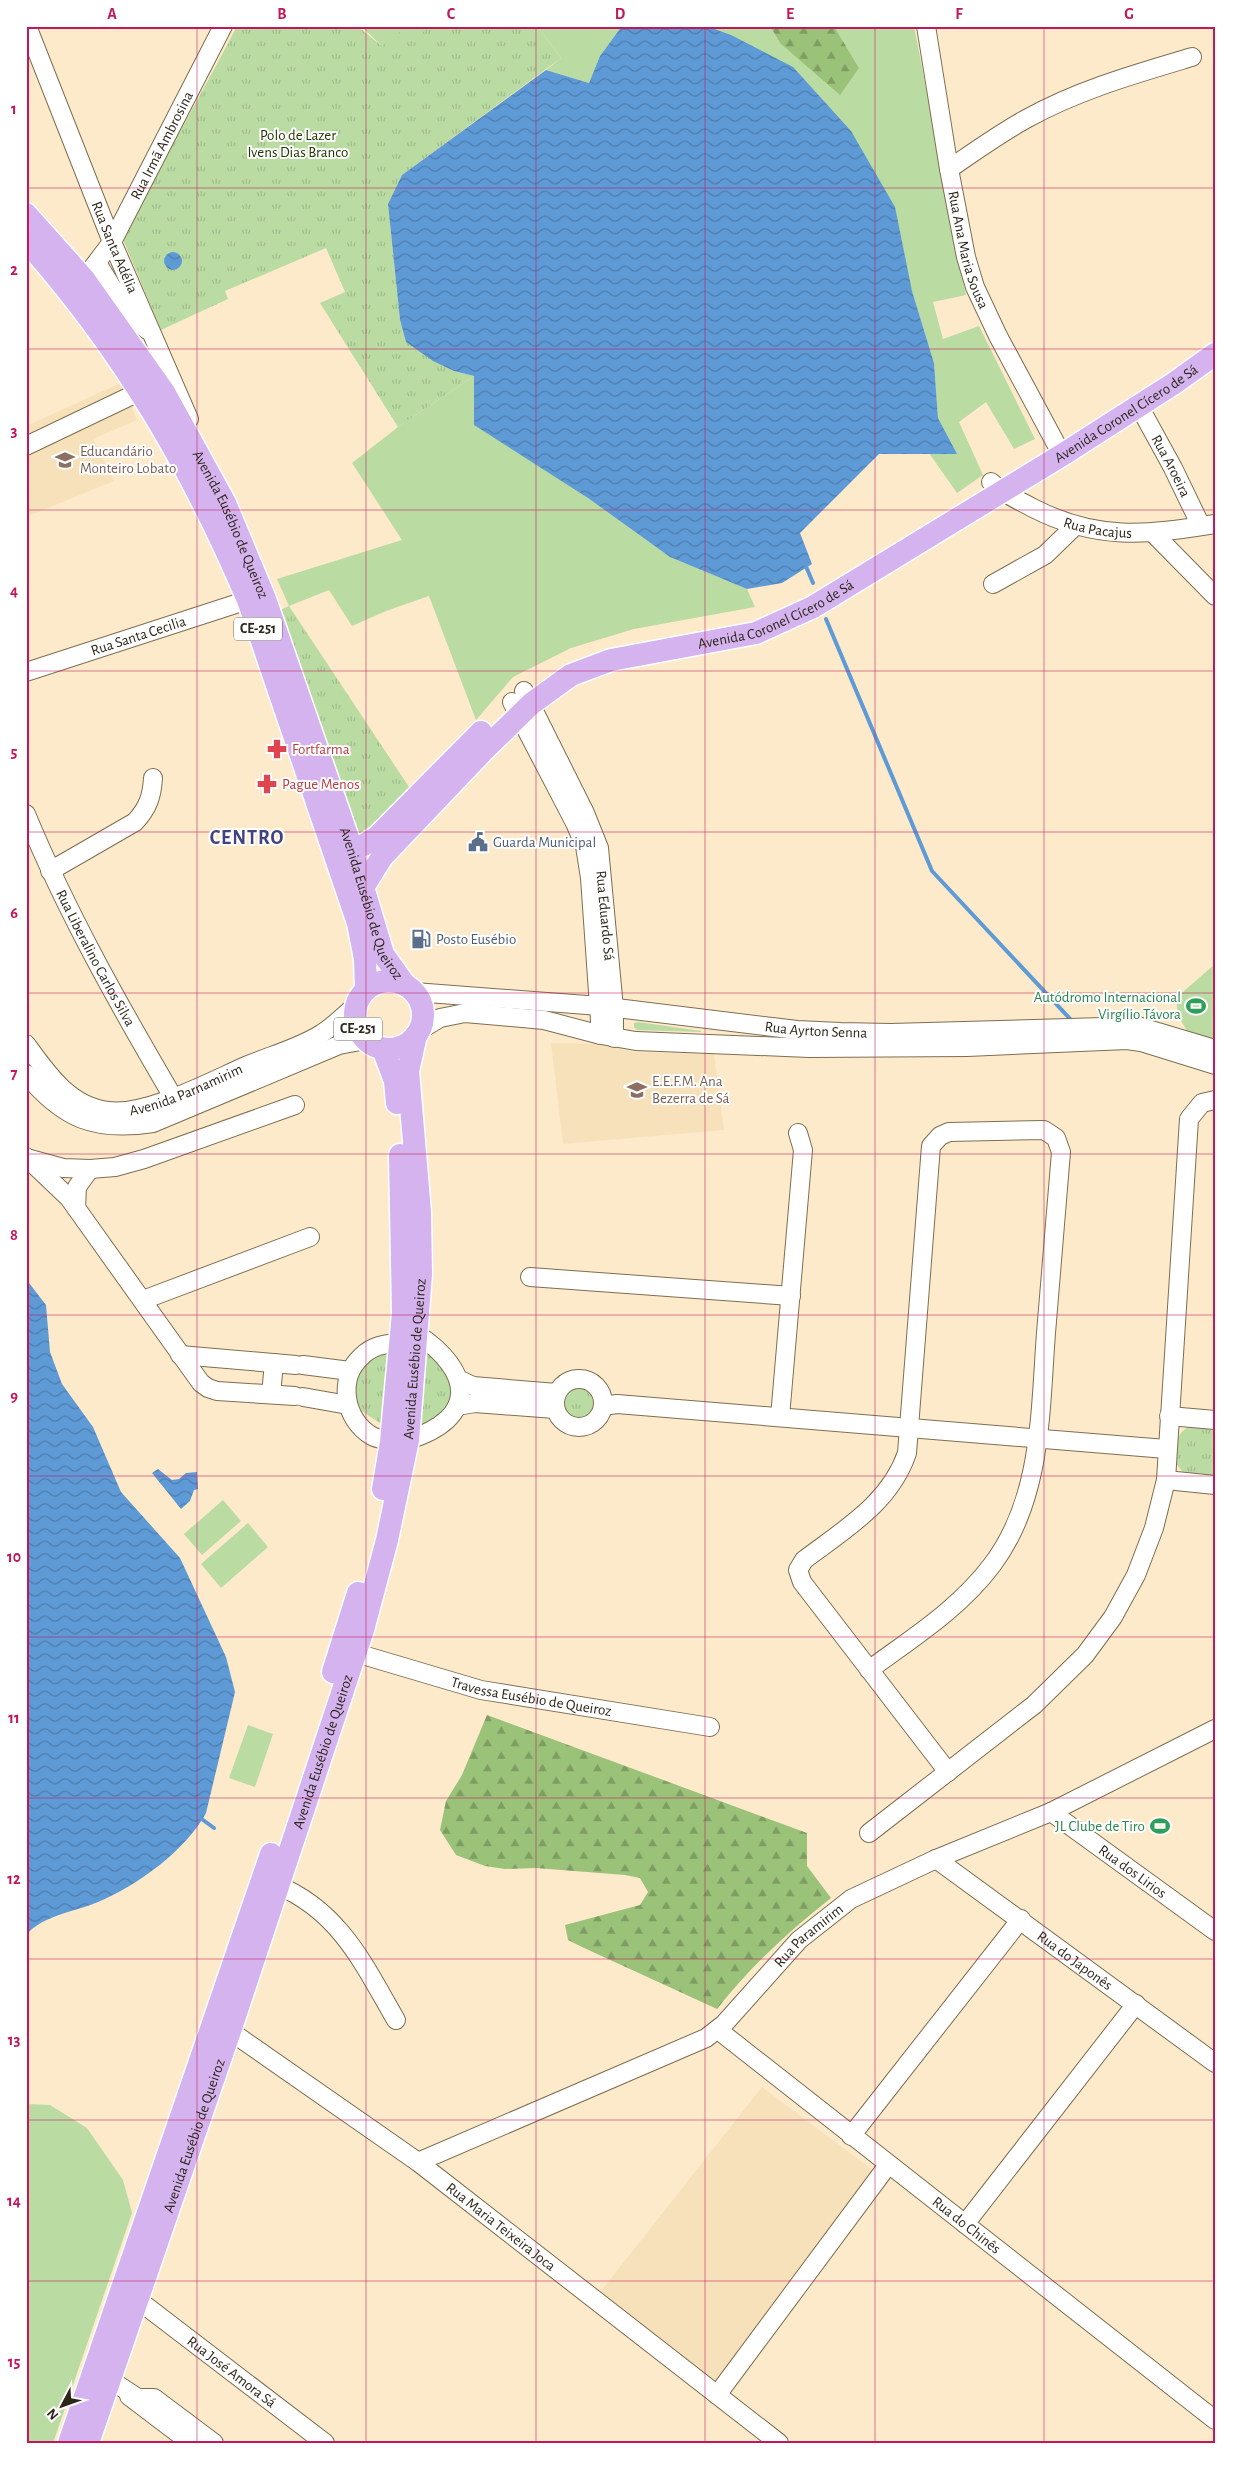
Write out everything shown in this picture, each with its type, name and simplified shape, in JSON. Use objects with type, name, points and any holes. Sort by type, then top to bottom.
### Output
[{"type":"main road","name":"Avenida Eusébio de Queiroz","points":[[26,214],[79,280],[100,316],[208,508],[248,600],[358,923],[365,959],[361,997]]},
{"type":"main road","name":"Avenida Eusébio de Queiroz","points":[[26,240],[79,280]]},
{"type":"main road","name":"Avenida Eusébio de Queiroz","points":[[100,316],[164,392],[225,503],[265,599],[364,886],[383,954],[410,989]]},
{"type":"main road","name":"Avenida Coronel Cícero de Sá","points":[[1059,449],[1215,339]]},
{"type":"main road","name":"Avenida Coronel Cícero de Sá","points":[[364,886],[382,857],[545,674],[585,655],[636,642],[743,622],[794,602],[997,487],[1059,449],[1139,406],[1215,354]]},
{"type":"main road","name":"Avenida Coronel Cícero de Sá","points":[[351,847],[364,845],[377,836],[521,703]]},
{"type":"main road","points":[[361,997],[385,981],[410,989]]},
{"type":"main road","name":"CE-251","points":[[361,997],[356,1024],[375,1044],[402,1047],[418,1033],[423,1010],[410,989]]},
{"type":"main road","name":"Avenida Eusébio de Queiroz","points":[[69,2443],[221,2028],[277,1885],[356,1653],[387,1540],[400,1441],[409,1338],[421,1274],[420,1212],[408,1071],[418,1033]]},
{"type":"main road","name":"Avenida Eusébio de Queiroz","points":[[375,1044],[395,1081],[400,1137],[409,1338]]},
{"type":"main road","name":"Avenida Eusébio de Queiroz","points":[[88,2443],[138,2300],[346,1630],[400,1441]]},
{"type":"street","name":"Rua Santa Adélia","points":[[27,26],[112,242],[188,415],[205,465]]},
{"type":"street","name":"Rua Irmã Ambrosina","points":[[79,280],[112,242],[223,26]]},
{"type":"street","name":"Rua Ana Maria Sousa","points":[[926,26],[949,169],[966,256],[976,287],[998,336],[1059,449]]},
{"type":"street","points":[[949,169],[998,136],[1059,102],[1125,77],[1192,57]]},
{"type":"street","points":[[79,280],[127,311],[151,334]]},
{"type":"street","points":[[26,446],[141,391]]},
{"type":"street","name":"Rua Aroeira","points":[[1139,406],[1173,468],[1208,525]]},
{"type":"street","name":"Rua Pacajus","points":[[997,487],[1049,516],[1075,526],[1112,533],[1154,534],[1208,525]]},
{"type":"street","points":[[993,584],[1045,555],[1075,526]]},
{"type":"street","points":[[1154,534],[1215,596]]},
{"type":"street","name":"Rua Santa Cecilia","points":[[26,672],[248,600]]},
{"type":"street","name":"Rua Eduardo Sá","points":[[521,703],[585,846],[607,1007],[607,1036]]},
{"type":"street","points":[[50,871],[135,822],[144,812],[152,796],[153,778]]},
{"type":"street","name":"Rua Liberalino Carlos Silva","points":[[26,814],[50,871],[110,989],[173,1097]]},
{"type":"street","name":"Rua Ayrton Senna","points":[[410,989],[607,1007],[797,1030],[891,1033],[1139,1034],[1215,1050]]},
{"type":"street","name":"Avenida Parnamirim","points":[[26,1074],[47,1097],[80,1120],[112,1127],[152,1123],[321,1034],[361,997]]},
{"type":"street","name":"Rua Ayrton Senna","points":[[418,1033],[440,1018],[465,1012],[544,1020],[607,1036],[809,1048],[967,1047],[1111,1041],[1139,1034],[1215,1065]]},
{"type":"street","name":"Avenida Parnamirim","points":[[26,1044],[49,1076],[68,1095],[86,1104],[108,1111],[130,1111],[339,1045],[375,1044]]},
{"type":"street","points":[[869,1834],[1052,1690],[1099,1636],[1125,1596],[1146,1552],[1166,1480],[1166,1450],[1189,1119],[1202,1104],[1215,1100]]},
{"type":"street","points":[[28,1158],[63,1168],[90,1169],[115,1167],[136,1162],[295,1105]]},
{"type":"street","points":[[869,1670],[967,1595],[993,1563],[1021,1512],[1032,1475],[1038,1439],[1061,1152],[1056,1138],[1049,1132],[1039,1129],[949,1132],[940,1136],[931,1146],[907,1453],[890,1488],[873,1507],[804,1560],[798,1570],[802,1582],[869,1670],[948,1772]]},
{"type":"street","points":[[780,1417],[803,1150],[798,1133]]},
{"type":"street","points":[[28,1158],[76,1208],[143,1300],[180,1356],[195,1376],[208,1388],[217,1391],[299,1397],[348,1405]]},
{"type":"street","points":[[76,1208],[77,1187],[90,1169]]},
{"type":"street","points":[[143,1300],[310,1237]]},
{"type":"street","points":[[530,1277],[791,1296]]},
{"type":"street","points":[[409,1338],[441,1352],[454,1366],[460,1380],[461,1390],[456,1406],[448,1417],[431,1430],[400,1441],[372,1436],[357,1423],[348,1405],[346,1388],[350,1372],[363,1355],[380,1344],[409,1338]]},
{"type":"street","points":[[180,1356],[300,1365],[350,1372]]},
{"type":"street","points":[[195,1376],[197,1364],[205,1357]]},
{"type":"street","points":[[271,1394],[274,1363]]},
{"type":"street","points":[[582,1378],[595,1385],[600,1391],[603,1406],[595,1420],[580,1427],[564,1422],[556,1401],[567,1381],[582,1378]]},
{"type":"street","points":[[460,1380],[495,1396],[556,1401]]},
{"type":"street","points":[[456,1406],[495,1396]]},
{"type":"street","points":[[603,1406],[617,1404],[1166,1450]]},
{"type":"street","points":[[1169,1416],[1215,1420]]},
{"type":"street","points":[[1166,1480],[1215,1485]]},
{"type":"street","name":"Travessa Eusébio de Queiroz","points":[[356,1653],[482,1690],[710,1727]]},
{"type":"street","name":"Rua Paramirim","points":[[418,2162],[698,2042],[718,2030],[782,1956],[815,1926],[851,1899],[936,1859],[1051,1812],[1215,1729]]},
{"type":"street","name":"Rua dos Lirios","points":[[1051,1812],[1215,1931]]},
{"type":"street","name":"Rua do Japonês","points":[[936,1859],[1215,2062]]},
{"type":"street","points":[[277,1885],[298,1894],[311,1903],[344,1934],[396,2020]]},
{"type":"street","points":[[851,2136],[1021,1919]]},
{"type":"street","points":[[965,2224],[1136,2004]]},
{"type":"street","name":"Rua Maria Teixeira Joca","points":[[221,2028],[418,2162],[779,2443]]},
{"type":"street","name":"Rua do Chinês","points":[[718,2030],[1215,2420]]},
{"type":"street","points":[[717,2395],[888,2165]]},
{"type":"street","name":"Rua José Amora Sá","points":[[138,2300],[325,2443]]},
{"type":"street","points":[[109,2380],[151,2404],[191,2436],[210,2441]]},
{"type":"shaded area","name":"Educandário Monteiro Lobato","points":[[121,383],[137,420],[93,439],[114,481],[26,517],[26,426]]},
{"type":"shaded area","name":"E.E.F.M. Ana Bezerra de Sá","points":[[551,1043],[604,1044],[634,1052],[714,1054],[724,1130],[563,1144]]},
{"type":"shaded area","points":[[762,2087],[878,2174],[713,2385],[597,2296]]},
{"type":"green space","name":"Polo de Lazer Ivens Dias Branco","points":[[237,26],[357,26],[382,46],[405,28],[417,42],[416,37],[431,26],[537,26],[561,58],[402,175],[388,204],[400,320],[406,342],[454,371],[474,376],[398,427],[320,303],[345,292],[326,248],[225,291],[228,299],[161,330],[122,237]]},
{"type":"green space","points":[[361,26],[431,26],[417,37],[418,43],[382,46]]},
{"type":"green space","points":[[537,26],[622,26],[600,56],[589,83],[546,70],[561,58]]},
{"type":"green space","points":[[706,26],[770,26],[780,43],[859,68],[834,26],[914,26],[966,295],[933,302],[943,339],[979,326],[1035,439],[1014,449],[986,402],[959,422],[983,475],[957,493],[929,453],[956,454],[938,418],[934,363],[912,291]]},
{"type":"green space","points":[[770,26],[834,26],[859,68],[840,95],[780,43]]},
{"type":"green space","points":[[474,376],[588,498],[670,557],[747,589],[755,607],[634,629],[571,648],[513,677],[476,720],[429,596],[386,611],[352,626],[329,590],[289,606],[277,579],[402,540],[352,463],[398,427]]},
{"type":"green space","points":[[289,606],[411,790],[365,839],[352,836],[280,610]]},
{"type":"green space","name":"Autódromo Internacional Virgílio Távora","points":[[1215,964],[1215,1042],[1188,1033],[1178,1015],[1176,998]]},
{"type":"green space","points":[[638,1022],[701,1032],[637,1030],[634,1027],[634,1023]]},
{"type":"green space","points":[[388,1349],[385,1422],[381,1424],[362,1411],[355,1397],[354,1382],[366,1360]]},
{"type":"green space","points":[[430,1353],[455,1380],[449,1411],[421,1427],[418,1424],[426,1354]]},
{"type":"green space","points":[[578,1384],[585,1385],[591,1389],[595,1395],[595,1409],[591,1415],[585,1419],[578,1420],[571,1419],[565,1415],[561,1409],[560,1402],[561,1395],[565,1389],[571,1385]]},
{"type":"green space","points":[[1193,1425],[1215,1426],[1215,1479],[1185,1475],[1174,1461],[1177,1439],[1183,1431]]},
{"type":"green space","points":[[223,1500],[241,1521],[202,1555],[184,1534]]},
{"type":"green space","points":[[248,1523],[268,1547],[221,1588],[201,1564]]},
{"type":"green space","points":[[487,1715],[807,1833],[807,1866],[831,1898],[771,1950],[717,2009],[568,1940],[565,1925],[640,1905],[648,1892],[640,1878],[625,1875],[536,1868],[505,1869],[485,1866],[456,1855],[440,1830],[446,1801],[462,1775]]},
{"type":"green space","points":[[248,1725],[273,1734],[255,1787],[229,1778]]},
{"type":"green space","points":[[26,2104],[50,2105],[87,2128],[123,2180],[132,2213],[53,2443],[26,2443]]},
{"type":"water","points":[[622,26],[706,26],[731,35],[793,67],[851,131],[895,207],[912,291],[934,363],[938,418],[957,454],[879,454],[800,533],[812,564],[782,583],[747,589],[670,557],[588,498],[474,425],[474,376],[454,371],[433,361],[406,342],[400,320],[388,204],[402,175],[546,70],[589,83],[600,56]]},
{"type":"water","points":[[169,252],[177,252],[182,257],[180,268],[169,270],[164,265],[164,257]]},
{"type":"water","points":[[26,1279],[46,1305],[50,1352],[62,1384],[93,1427],[121,1492],[180,1558],[226,1657],[235,1692],[206,1813],[186,1840],[159,1865],[129,1887],[98,1902],[50,1918],[33,1928],[26,1935]]},
{"type":"water","points":[[158,1469],[172,1480],[179,1479],[186,1473],[197,1472],[198,1489],[194,1490],[190,1501],[181,1509],[152,1473]]},
{"type":"waterway","points":[[805,564],[813,583]]},
{"type":"waterway","points":[[826,619],[932,871],[1073,1022]]},
{"type":"waterway","points":[[199,1817],[214,1828]]},
{"type":"place","name":"Educandário Monteiro Lobato","points":[[65,460]]},
{"type":"place","name":"Fortfarma","points":[[277,749]]},
{"type":"place","name":"Pague Menos","points":[[267,784]]},
{"type":"place","name":"Guarda Municipal","points":[[478,842]]},
{"type":"place","name":"Posto Eusébio","points":[[421,939]]},
{"type":"place","name":"Autódromo Internacional Virgílio Távora","points":[[1196,1006]]},
{"type":"place","name":"E.E.F.M. Ana Bezerra de Sá","points":[[637,1090]]},
{"type":"place","name":"JL Clube de Tiro","points":[[1160,1826]]},
{"type":"district","name":"CENTRO","points":[[247,838]]}]
